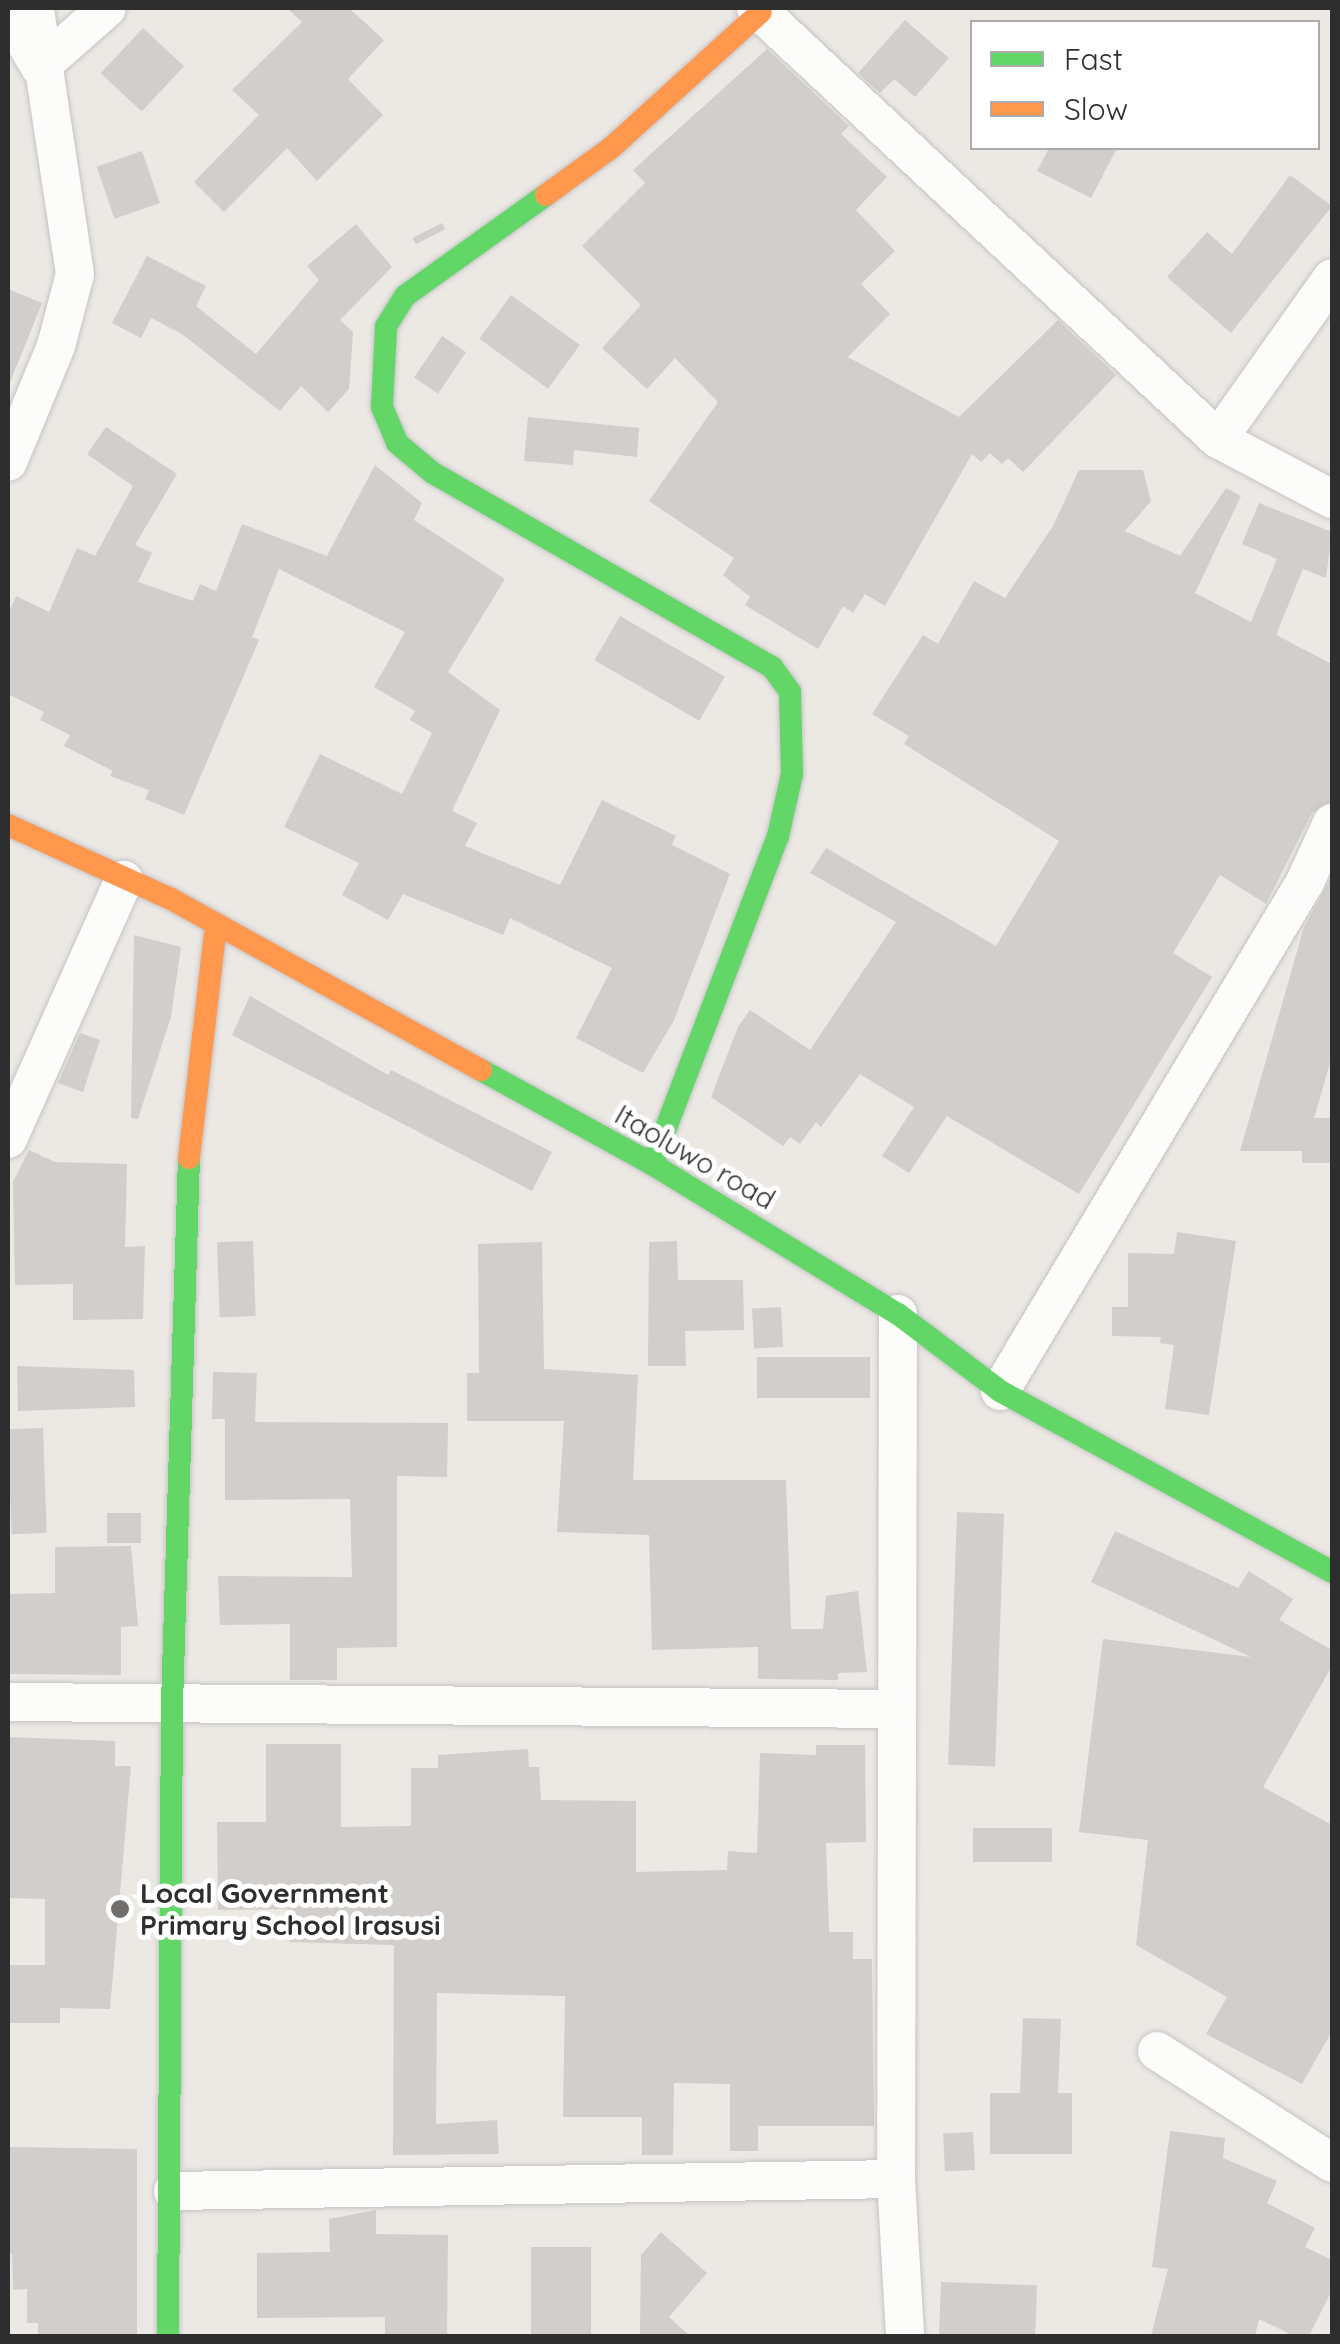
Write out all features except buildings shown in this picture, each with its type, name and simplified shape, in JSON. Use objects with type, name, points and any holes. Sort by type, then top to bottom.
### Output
[{"type":"street","points":[[8,462],[56,346],[75,274],[40,67],[34,8]]},
{"type":"street","points":[[40,67],[107,8]]},
{"type":"street","points":[[652,1164],[778,836],[792,774],[790,692],[772,667],[432,473],[397,443],[382,406],[379,370],[386,327],[405,296],[612,148],[758,10],[1218,439],[1332,500]]},
{"type":"street","points":[[8,14],[40,67]]},
{"type":"street","points":[[1218,439],[1332,278]]},
{"type":"street","points":[[1000,1391],[1319,883],[1332,823]]},
{"type":"street","name":"Itaoluwo road","points":[[8,825],[216,924],[652,1164],[898,1314],[1000,1391],[1332,1572]]},
{"type":"street","points":[[8,1138],[124,880]]},
{"type":"street","points":[[168,2336],[173,2191],[172,1704],[190,1110],[216,924]]},
{"type":"street","points":[[898,1314],[896,2179],[904,2336]]},
{"type":"street","points":[[8,1702],[896,1709]]},
{"type":"street","points":[[1157,2050],[1332,2162]]},
{"type":"street","points":[[173,2191],[896,2179]]},
{"type":"traffic: fast","points":[[546,195],[405,296],[386,327],[382,407],[397,443],[433,473],[772,667],[790,692],[792,774],[778,836],[652,1164]]},
{"type":"traffic: fast","points":[[481,1070],[652,1164],[898,1314],[1000,1391],[1332,1572]]},
{"type":"traffic: fast","points":[[168,2336],[172,1704],[189,1158]]},
{"type":"traffic: slow","points":[[546,195],[611,148],[761,12]]},
{"type":"traffic: slow","points":[[8,825],[171,899],[481,1070]]},
{"type":"traffic: slow","points":[[189,1158],[216,924]]},
{"type":"place","name":"Local Government Primary School Irasusi","points":[[120,1909]]}]
